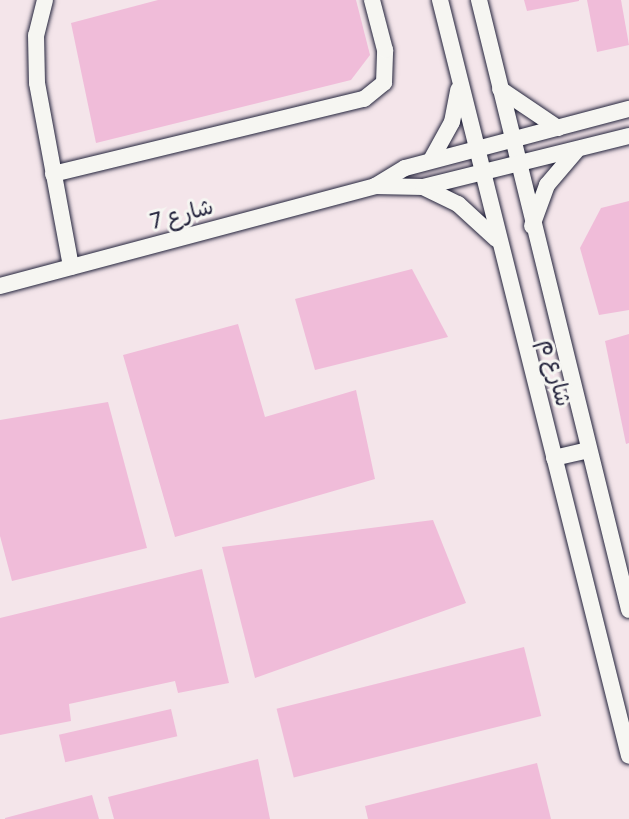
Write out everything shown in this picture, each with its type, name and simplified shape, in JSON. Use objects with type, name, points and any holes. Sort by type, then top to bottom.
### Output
[{"type":"street","points":[[45,0],[36,35],[37,83],[71,267]]},
{"type":"street","points":[[53,174],[364,99],[384,83],[385,50],[372,0]]},
{"type":"street","name":"شارع م","points":[[440,0],[628,746]]},
{"type":"street","name":"شارع م","points":[[479,0],[531,228],[629,610]]},
{"type":"street","points":[[431,160],[452,122],[459,80]]},
{"type":"street","points":[[500,89],[558,128]]},
{"type":"street","name":"شارع 7","points":[[0,286],[375,186],[431,160],[629,109]]},
{"type":"street","name":"شارع 7","points":[[375,186],[423,187],[629,136]]},
{"type":"street","points":[[531,228],[547,185],[577,149]]},
{"type":"street","name":"شارع 7","points":[[423,187],[474,215],[500,244]]},
{"type":"street","points":[[554,458],[588,450]]},
{"type":"shaded area","points":[[0,0],[629,0],[629,819],[0,819]]},
{"type":"building","points":[[158,0],[356,0],[370,55],[351,80],[96,143],[71,23]]},
{"type":"building","points":[[524,0],[579,0],[579,1],[527,11]]},
{"type":"building","points":[[587,0],[621,0],[629,45],[597,52]]},
{"type":"building","points":[[629,201],[629,310],[599,315],[580,248],[601,208]]},
{"type":"building","points":[[412,269],[448,337],[315,370],[295,299]]},
{"type":"building","points":[[238,324],[265,417],[356,390],[375,479],[175,537],[123,355]]},
{"type":"building","points":[[629,334],[629,443],[626,444],[605,341]]},
{"type":"building","points":[[108,402],[147,548],[12,581],[0,536],[0,420]]},
{"type":"building","points":[[433,520],[466,603],[255,678],[222,547]]},
{"type":"building","points":[[202,569],[229,683],[178,693],[175,681],[69,704],[71,721],[0,735],[0,618]]},
{"type":"building","points":[[524,647],[541,716],[294,778],[277,709]]},
{"type":"building","points":[[171,709],[177,736],[65,762],[59,735]]},
{"type":"building","points":[[258,759],[270,819],[114,819],[108,797]]},
{"type":"building","points":[[537,763],[551,819],[368,819],[365,806]]},
{"type":"building","points":[[92,795],[99,819],[5,819],[5,818]]}]
